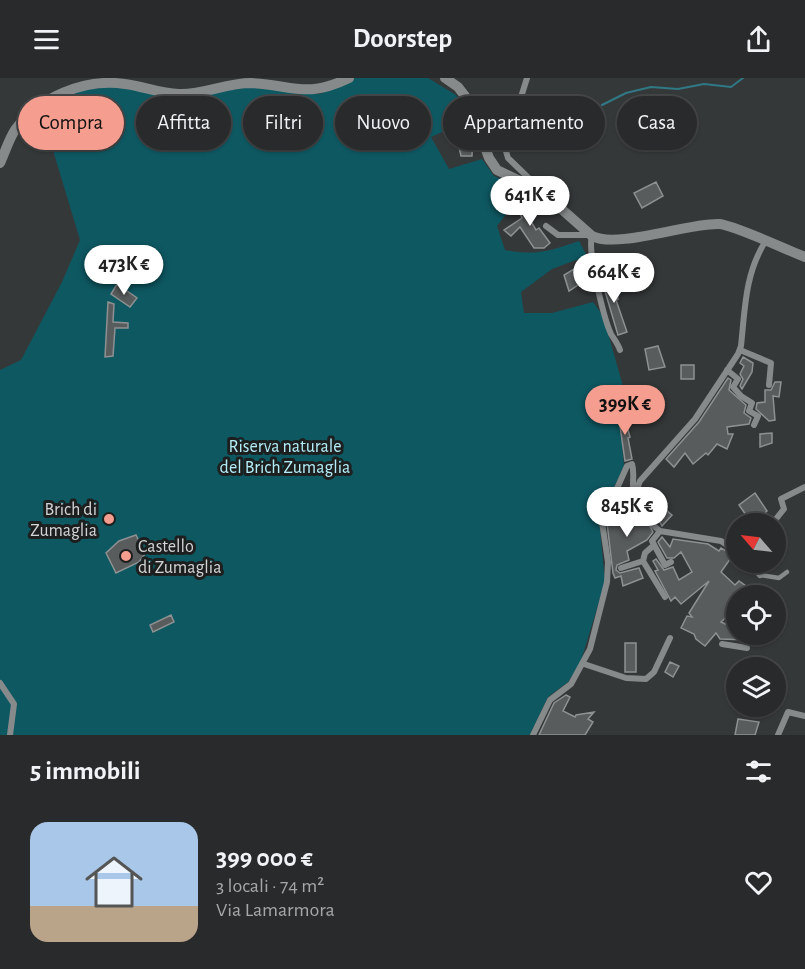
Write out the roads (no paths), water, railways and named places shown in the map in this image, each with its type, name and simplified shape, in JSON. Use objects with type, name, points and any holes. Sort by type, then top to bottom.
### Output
[{"type":"street","points":[[0,163],[14,132],[38,106],[53,96],[94,84],[122,83],[183,94],[237,83],[296,90],[321,90],[349,78]]},
{"type":"street","points":[[445,78],[463,93],[478,113],[481,136],[489,158],[497,170],[542,191]]},
{"type":"street","points":[[527,78],[505,148],[508,158],[591,236],[597,239],[617,239],[722,224],[805,257]]},
{"type":"street","points":[[546,226],[558,235],[591,236]]},
{"type":"street","points":[[591,236],[592,258],[600,294],[611,334],[620,350]]},
{"type":"street","points":[[726,544],[660,531],[654,526],[637,489],[640,481],[695,419],[740,350],[747,286],[754,261],[765,242]]},
{"type":"street","points":[[740,350],[771,363],[769,385]]},
{"type":"street","points":[[728,370],[738,379],[733,387],[752,403],[749,411],[758,416],[754,425]]},
{"type":"street","points":[[533,735],[550,700],[571,684],[584,664],[607,582],[608,562],[602,522],[627,466],[632,464],[634,468],[631,487],[637,501],[641,501]]},
{"type":"street","points":[[781,513],[784,509],[781,499],[805,487]]},
{"type":"street","points":[[660,531],[652,541],[665,565],[672,562]]},
{"type":"street","points":[[654,545],[645,552],[643,561],[665,597]]},
{"type":"street","points":[[621,568],[643,561]]},
{"type":"street","points":[[584,664],[626,678],[646,679],[654,672],[670,638]]},
{"type":"street","points":[[722,644],[747,648]]},
{"type":"street","points":[[0,683],[14,704],[10,735]]},
{"type":"street","points":[[778,735],[788,712],[805,716]]},
{"type":"lane","points":[[760,575],[779,578],[787,572]]},
{"type":"waterway","points":[[605,104],[626,93],[651,87],[678,89],[704,84],[731,87],[743,78]]},
{"type":"place","name":"Brich di Zumaglia","points":[[109,519]]},
{"type":"place","name":"Castello di Zumaglia","points":[[126,556]]},
{"type":"park label","name":"Riserva naturale del Brich Zumaglia","points":[[285,456]]}]
